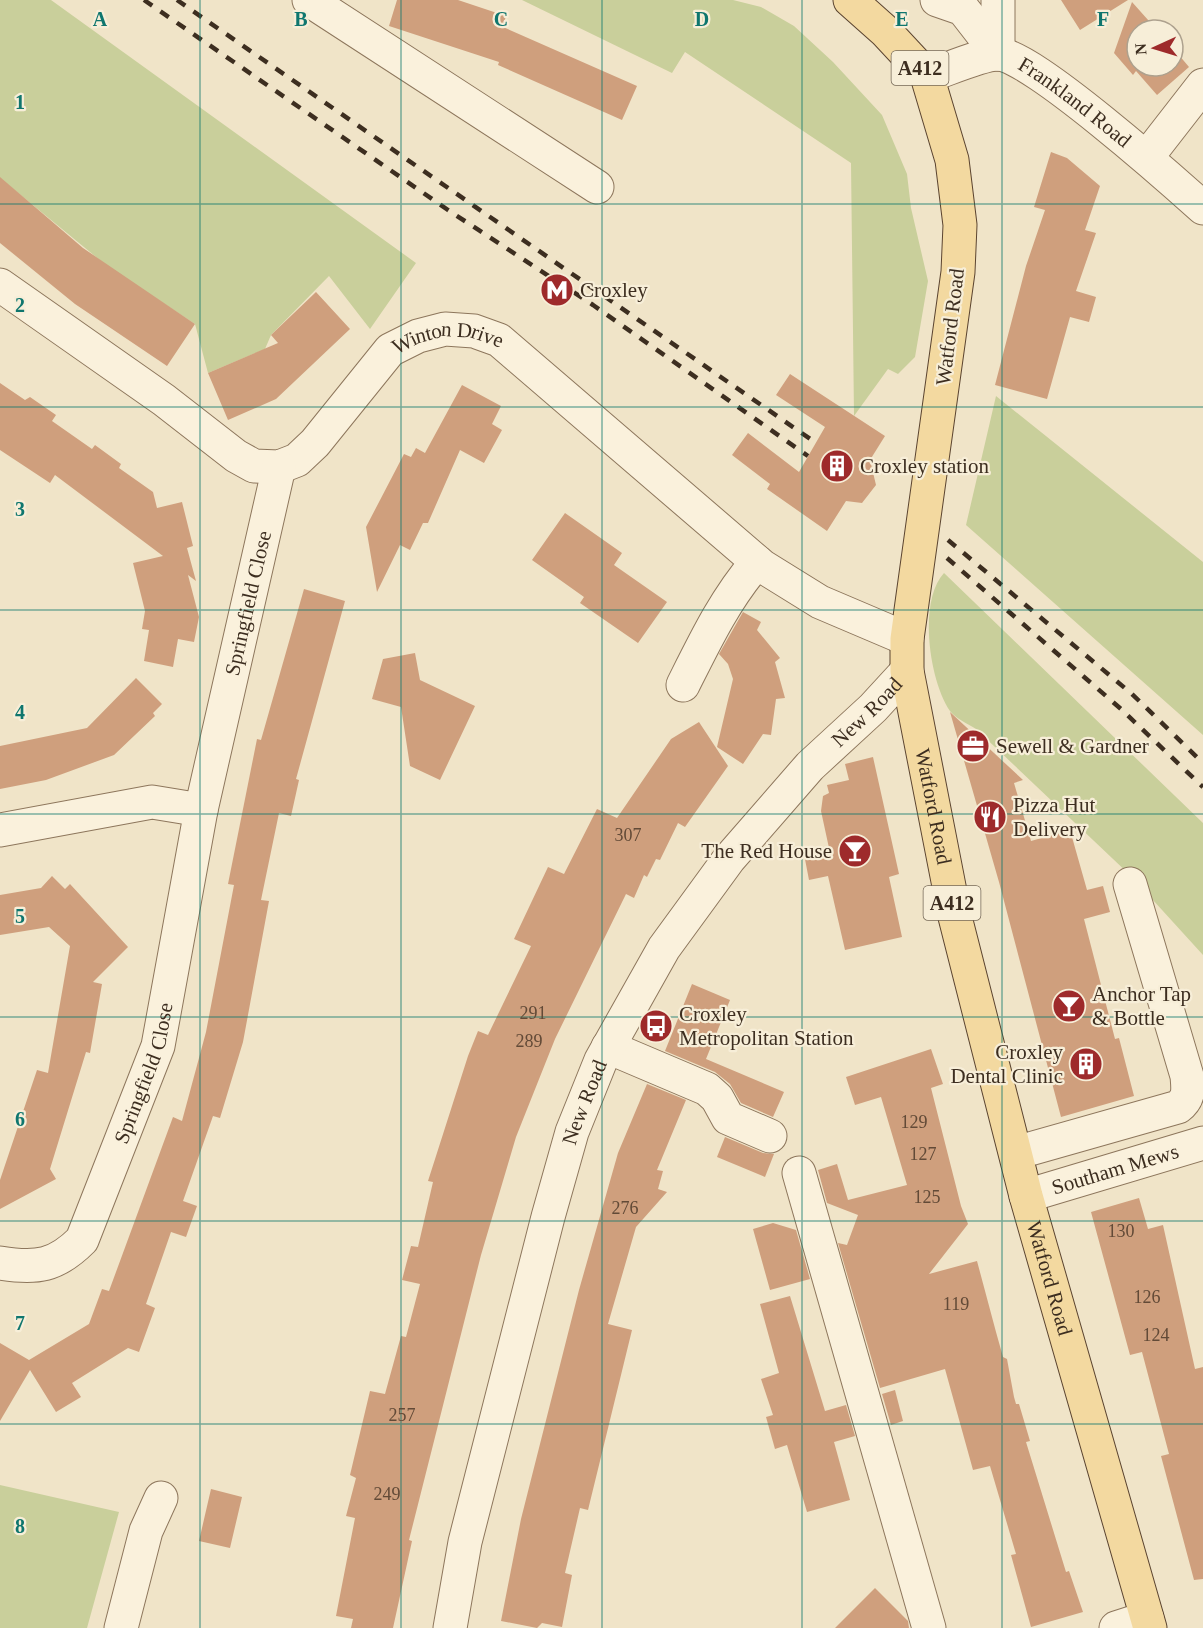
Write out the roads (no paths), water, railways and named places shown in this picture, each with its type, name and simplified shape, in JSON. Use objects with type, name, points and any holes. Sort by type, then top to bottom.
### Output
[{"type":"main road","name":"Watford Road","points":[[850,0],[886,32],[927,76],[952,160],[960,225],[958,272],[907,639],[907,671],[955,916],[1026,1196],[1149,1623]]},
{"type":"street","points":[[309,0],[597,187]]},
{"type":"street","points":[[937,0],[963,9],[998,54]]},
{"type":"street","points":[[998,0],[998,54]]},
{"type":"street","name":"Frankland Road","points":[[927,76],[998,54],[1013,59],[1040,75],[1147,157],[1203,208]]},
{"type":"street","points":[[1147,157],[1203,85]]},
{"type":"street","points":[[0,285],[164,400],[236,456],[254,466],[279,467]]},
{"type":"street","name":"Winton Drive","points":[[279,467],[297,460],[315,443],[390,350],[418,336],[445,329],[474,331],[499,340],[757,562],[820,602],[907,639]]},
{"type":"street","name":"Springfield Close","points":[[0,1263],[22,1267],[47,1265],[67,1255],[82,1240],[158,1046],[201,810],[279,467]]},
{"type":"street","points":[[683,685],[734,589],[757,562]]},
{"type":"street","name":"New Road","points":[[450,1628],[465,1542],[548,1217],[572,1132],[608,1047],[664,948],[729,859],[810,766],[873,708],[907,671]]},
{"type":"street","points":[[0,830],[152,802],[201,810]]},
{"type":"street","points":[[1016,1153],[1178,1107],[1186,1101],[1187,1076],[1130,884]]},
{"type":"street","points":[[608,1047],[707,1089],[717,1098],[728,1118],[770,1136]]},
{"type":"street","name":"Southam Mews","points":[[1026,1196],[1203,1143]]},
{"type":"street","points":[[799,1173],[929,1628]]},
{"type":"street","points":[[121,1628],[146,1531],[161,1498]]},
{"type":"street","points":[[1116,1628],[1149,1623]]},
{"type":"railway","points":[[144,0],[448,210],[593,305],[808,456]]},
{"type":"railway","points":[[177,0],[816,443]]},
{"type":"railway","points":[[948,540],[1132,694],[1203,763]]},
{"type":"railway","points":[[947,558],[1121,709],[1203,787]]},
{"type":"place","name":"Croxley","points":[[557,290]]},
{"type":"place","name":"Croxley station","points":[[837,466]]},
{"type":"place","name":"Sewell & Gardner","points":[[973,746]]},
{"type":"place","name":"Pizza Hut Delivery","points":[[990,817]]},
{"type":"place","name":"The Red House","points":[[855,851]]},
{"type":"place","name":"Anchor Tap & Bottle","points":[[1069,1006]]},
{"type":"place","name":"Croxley Metropolitan Station","points":[[656,1026]]},
{"type":"place","name":"Croxley Dental Clinic","points":[[1086,1064]]}]
